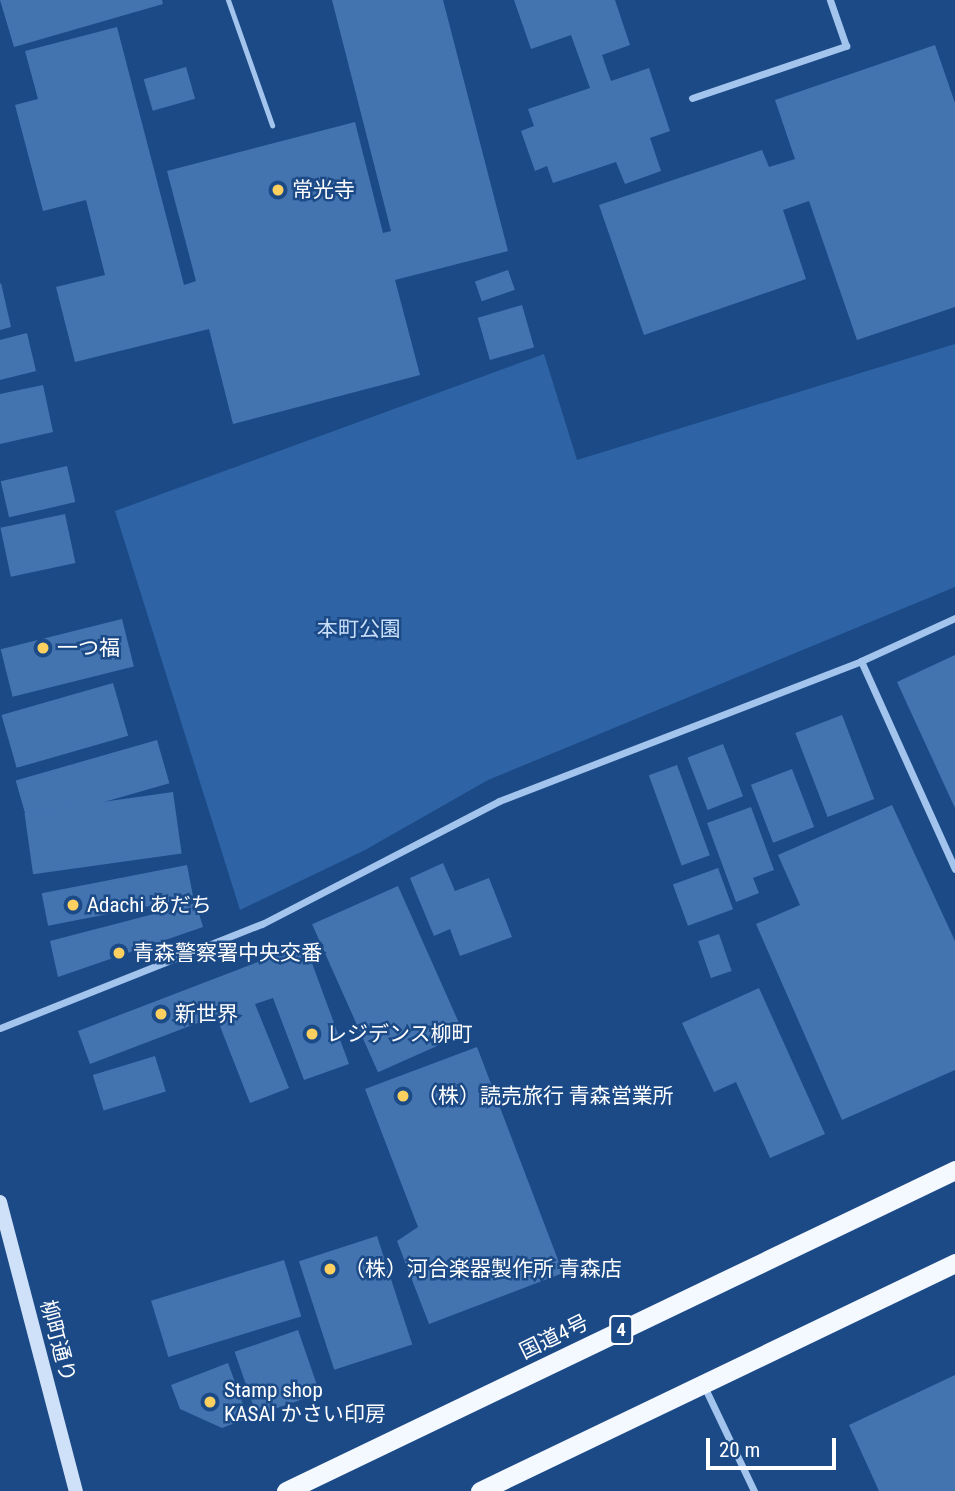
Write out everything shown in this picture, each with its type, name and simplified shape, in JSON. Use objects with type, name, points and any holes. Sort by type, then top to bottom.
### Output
[{"type":"highway","name":"国道4号","points":[[286,1491],[955,1170]]},
{"type":"highway","points":[[480,1491],[955,1263]]},
{"type":"main road","name":"柳町通り","points":[[0,1202],[76,1491]]},
{"type":"street","points":[[692,98],[846,46],[830,0]]},
{"type":"street","points":[[0,1028],[262,924],[499,802],[861,661],[955,618]]},
{"type":"street","points":[[861,661],[955,869]]},
{"type":"street","points":[[703,1384],[754,1491]]},
{"type":"lane","points":[[228,0],[272,125]]},
{"type":"green space","name":"本町公園","points":[[955,344],[955,587],[488,780],[365,850],[240,910],[115,511],[544,354],[577,460]]},
{"type":"building","points":[[0,0],[162,0],[163,4],[14,47]]},
{"type":"building","points":[[332,0],[443,0],[508,251],[395,280],[420,375],[233,424],[209,329],[75,362],[56,287],[105,275],[86,200],[43,211],[15,105],[38,99],[25,51],[117,27],[184,285],[196,281],[167,171],[355,122],[383,233],[391,231]]},
{"type":"building","points":[[514,0],[615,0],[630,45],[602,55],[611,81],[649,68],[670,131],[650,138],[661,171],[625,184],[616,162],[553,183],[547,166],[535,171],[521,131],[534,126],[528,109],[590,88],[571,35],[531,49]]},
{"type":"building","points":[[935,45],[955,103],[955,307],[857,340],[809,201],[783,210],[806,279],[644,335],[599,205],[762,150],[769,167],[795,159],[775,100]]},
{"type":"building","points":[[186,67],[195,99],[153,111],[144,79]]},
{"type":"building","points":[[508,270],[515,290],[482,301],[475,281]]},
{"type":"building","points":[[0,284],[11,327],[0,330]]},
{"type":"building","points":[[522,305],[534,347],[490,360],[478,318]]},
{"type":"building","points":[[27,333],[36,371],[0,380],[0,340]]},
{"type":"building","points":[[43,385],[53,432],[0,444],[0,394]]},
{"type":"building","points":[[67,466],[75,502],[9,517],[1,481]]},
{"type":"building","points":[[65,514],[75,563],[11,577],[0,528]]},
{"type":"building","points":[[122,619],[134,667],[13,697],[1,649]]},
{"type":"building","points":[[955,655],[955,808],[897,682]]},
{"type":"building","points":[[113,683],[128,736],[17,768],[1,715]]},
{"type":"building","points":[[842,715],[874,799],[828,817],[795,733]]},
{"type":"building","points":[[157,740],[169,783],[28,824],[16,781]]},
{"type":"building","points":[[723,744],[743,796],[708,810],[688,758]]},
{"type":"building","points":[[677,765],[710,855],[682,865],[649,775]]},
{"type":"building","points":[[792,769],[814,827],[773,843],[751,785]]},
{"type":"building","points":[[173,792],[182,853],[33,874],[24,813]]},
{"type":"building","points":[[892,805],[955,941],[955,1070],[842,1120],[756,924],[800,905],[778,855]]},
{"type":"building","points":[[751,807],[774,870],[753,878],[759,893],[736,902],[707,823]]},
{"type":"building","points":[[443,863],[455,891],[489,878],[512,937],[460,956],[450,929],[434,936],[410,878]]},
{"type":"building","points":[[187,865],[193,897],[48,926],[42,893]]},
{"type":"building","points":[[718,868],[733,909],[688,926],[673,884]]},
{"type":"building","points":[[398,886],[464,1034],[378,1072],[312,924]]},
{"type":"building","points":[[196,903],[203,927],[58,977],[50,941]]},
{"type":"building","points":[[719,934],[732,971],[711,978],[698,941]]},
{"type":"building","points":[[305,944],[349,1064],[304,1080],[273,998],[255,1004],[289,1088],[250,1103],[216,1016],[90,1064],[78,1031]]},
{"type":"building","points":[[759,988],[825,1134],[770,1158],[736,1082],[714,1092],[682,1023]]},
{"type":"building","points":[[477,1047],[563,1273],[429,1324],[397,1241],[418,1227],[365,1089]]},
{"type":"building","points":[[155,1056],[166,1091],[104,1110],[93,1075]]},
{"type":"building","points":[[377,1236],[412,1344],[334,1370],[299,1261]]},
{"type":"building","points":[[284,1260],[301,1316],[168,1357],[151,1301]]},
{"type":"building","points":[[298,1330],[320,1393],[256,1415],[235,1352]]},
{"type":"building","points":[[228,1363],[248,1418],[222,1428],[180,1409],[171,1385]]},
{"type":"building","points":[[955,1375],[955,1491],[879,1491],[849,1425]]},
{"type":"place","name":"常光寺","points":[[278,190]]},
{"type":"place","name":"一つ福","points":[[43,648]]},
{"type":"place","name":"Adachi あだち","points":[[73,905]]},
{"type":"place","name":"青森警察署中央交番","points":[[119,953]]},
{"type":"place","name":"新世界","points":[[161,1014]]},
{"type":"place","name":"レジデンス柳町","points":[[312,1034]]},
{"type":"place","name":"（株）読売旅行 青森営業所","points":[[403,1096]]},
{"type":"place","name":"（株）河合楽器製作所 青森店","points":[[330,1269]]},
{"type":"place","name":"Stamp shop KASAI かさい印房","points":[[210,1402]]}]
